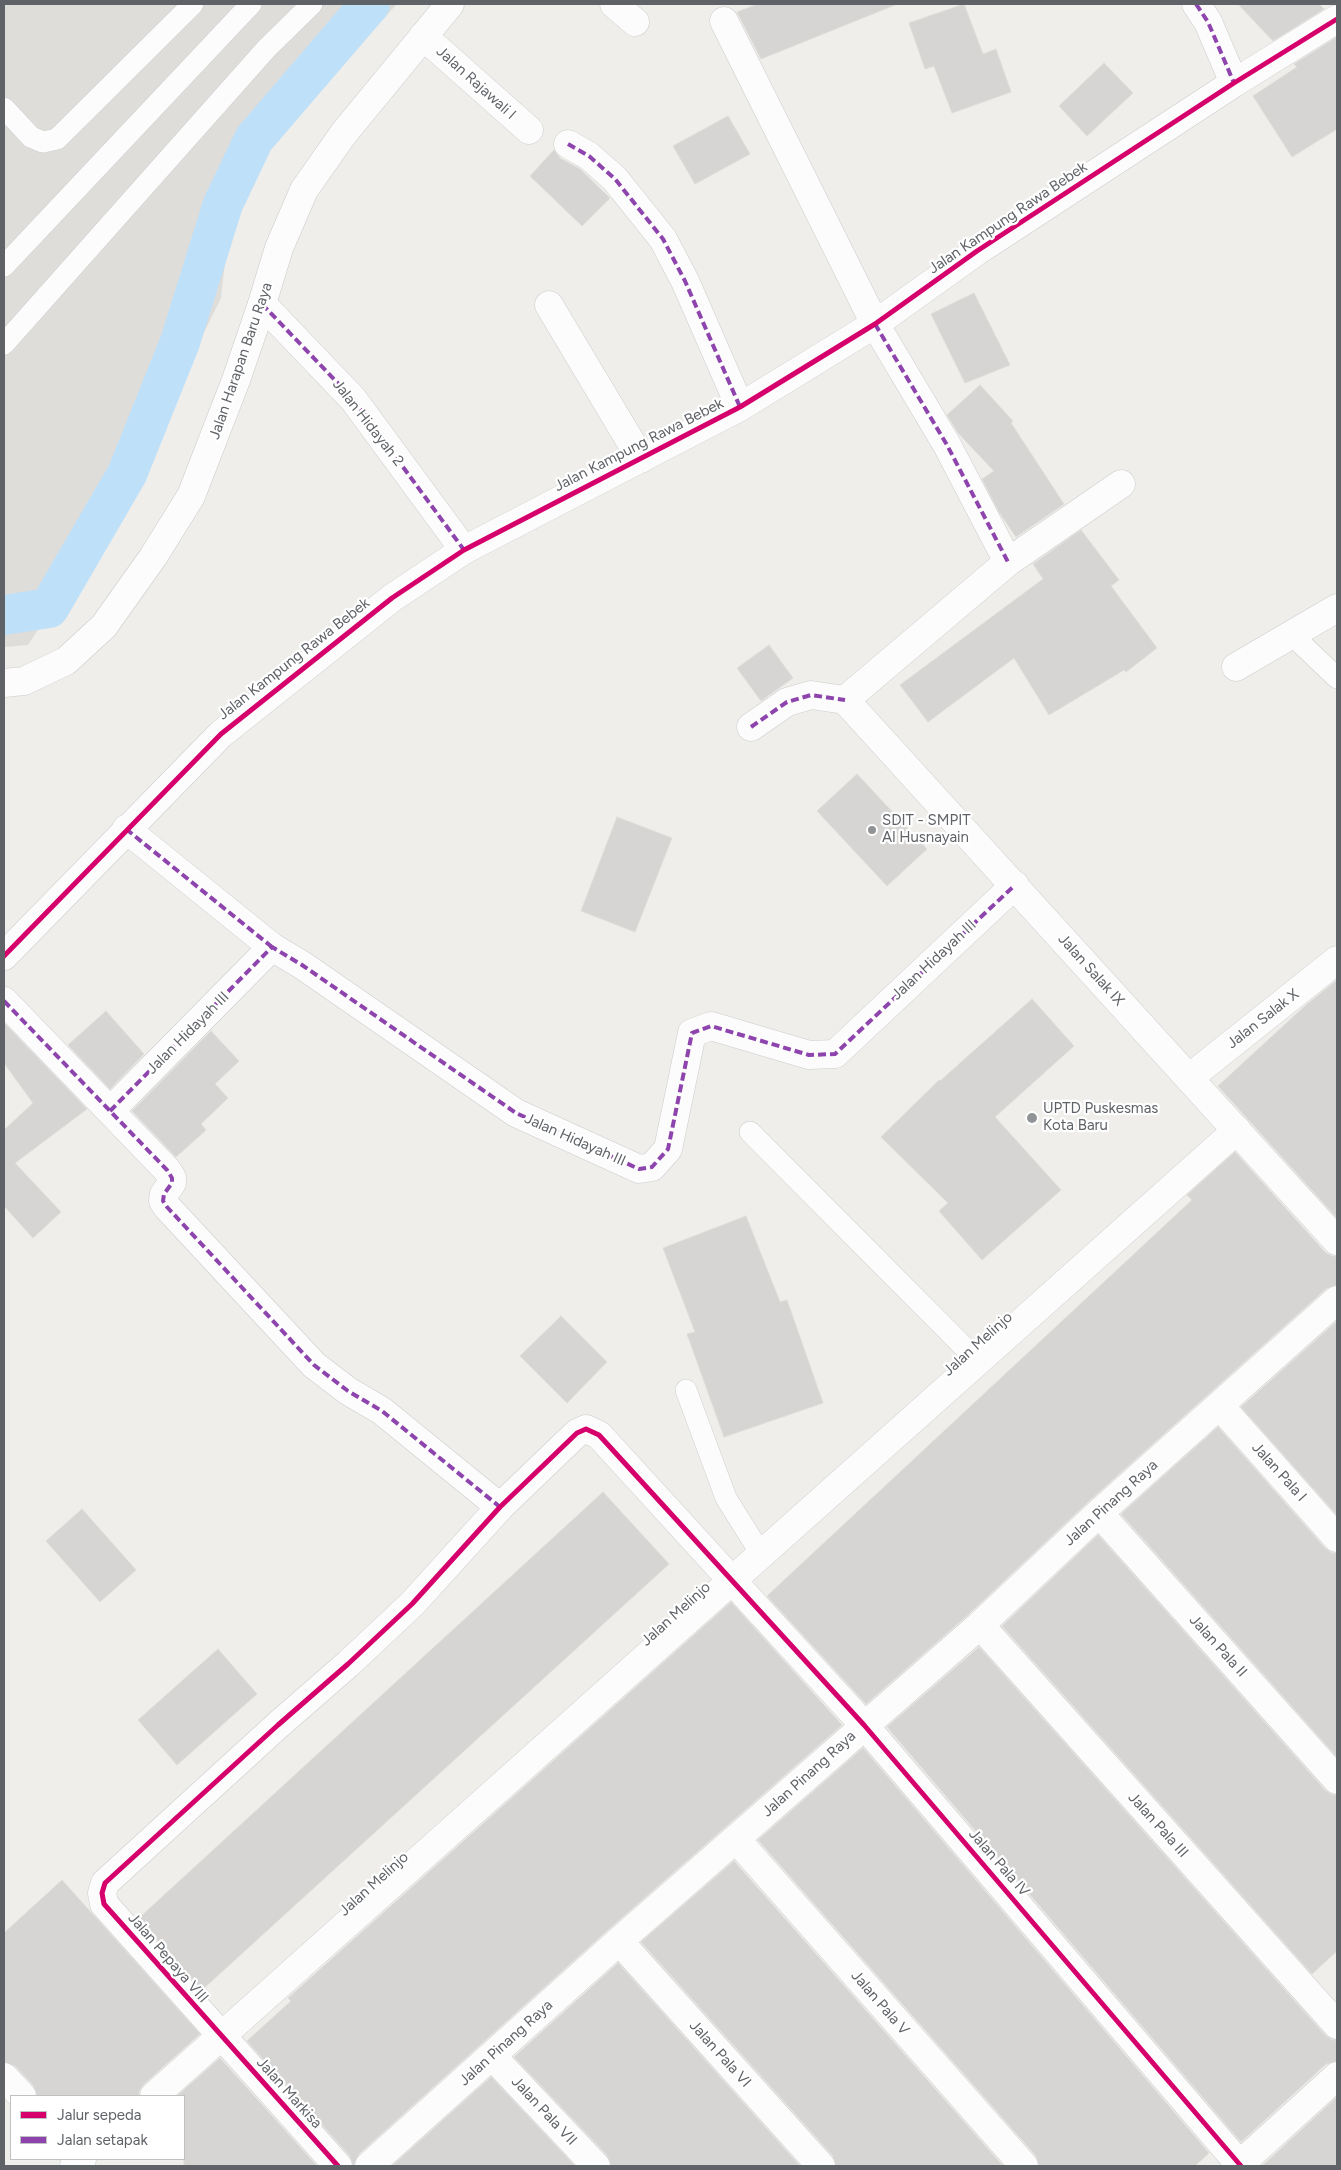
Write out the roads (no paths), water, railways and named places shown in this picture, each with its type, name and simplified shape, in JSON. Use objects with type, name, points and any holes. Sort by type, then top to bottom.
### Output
[{"type":"street","name":"Jalan Harapan Baru Raya","points":[[4,684],[24,681],[66,661],[104,626],[153,557],[191,496],[236,380],[279,248],[304,190],[344,133],[450,4]]},
{"type":"street","points":[[614,4],[635,22]]},
{"type":"street","points":[[1196,4],[1208,22],[1234,83]]},
{"type":"street","name":"Jalan Kampung Rawa Bebek","points":[[4,956],[126,829],[221,734],[392,598],[464,550],[740,408],[874,324],[976,251],[1234,83],[1337,19]]},
{"type":"street","points":[[724,21],[874,324],[946,445],[1008,562]]},
{"type":"street","name":"Jalan Rajawali I","points":[[423,36],[529,130]]},
{"type":"street","points":[[568,144],[589,156],[615,180],[663,239],[685,281],[740,408]]},
{"type":"street","name":"Jalan Hidayah 2","points":[[262,304],[353,399],[464,550]]},
{"type":"street","points":[[549,305],[641,459]]},
{"type":"street","points":[[751,727],[787,702],[811,695],[845,700],[1008,562],[1121,484]]},
{"type":"street","points":[[1236,667],[1337,608]]},
{"type":"street","name":"Jalan Salak IX","points":[[845,700],[1337,1241]]},
{"type":"street","points":[[126,829],[272,947]]},
{"type":"street","name":"Jalan Hidayah III","points":[[110,1111],[272,947],[302,965],[516,1113],[639,1169],[652,1167],[668,1149],[692,1032],[711,1026],[808,1055],[835,1054],[1015,885]]},
{"type":"street","name":"Jalan Salak X","points":[[1189,1078],[1337,960]]},
{"type":"street","points":[[4,1001],[167,1170],[172,1178],[172,1183],[164,1194],[163,1201],[167,1207],[314,1365],[348,1391],[382,1411],[500,1507]]},
{"type":"street","name":"Jalan Melinjo","points":[[155,2095],[1237,1130]]},
{"type":"street","name":"Jalan Pinang Raya","points":[[369,2166],[619,1941],[980,1625],[1099,1513],[1337,1300]]},
{"type":"street","name":"Jalan Pala I","points":[[1220,1406],[1337,1538]]},
{"type":"street","name":"Jalan Pala IV","points":[[500,1507],[577,1433],[586,1429],[599,1435],[864,1725],[1240,2166]]},
{"type":"street","name":"Jalan Pepaya VIII","points":[[221,2037],[104,1904],[102,1892],[105,1883],[412,1604],[500,1507]]},
{"type":"street","name":"Jalan Pala II","points":[[1099,1513],[1337,1780]]},
{"type":"street","name":"Jalan Pala III","points":[[980,1625],[1337,2026]]},
{"type":"street","name":"Jalan Pala V","points":[[736,1839],[1024,2166]]},
{"type":"street","name":"Jalan Pala VI","points":[[619,1941],[822,2166]]},
{"type":"street","name":"Jalan Markisa","points":[[221,2037],[338,2166]]},
{"type":"street","name":"Jalan Pala VII","points":[[492,2056],[596,2166]]},
{"type":"street","points":[[1240,2166],[1337,2076]]},
{"type":"street","points":[[4,2077],[21,2095]]},
{"type":"lane","points":[[4,108],[31,137],[43,142],[57,139],[193,4]]},
{"type":"lane","points":[[4,266],[251,4]]},
{"type":"lane","points":[[4,344],[267,48],[312,4]]},
{"type":"lane","points":[[1292,635],[1337,678]]},
{"type":"lane","points":[[750,1132],[978,1361]]},
{"type":"lane","points":[[686,1390],[726,1498],[761,1554]]},
{"type":"waterway","points":[[4,615],[49,608],[127,474],[180,342],[223,204],[254,139],[370,4]]},
{"type":"place","name":"SDIT - SMPIT Al Husnayain","points":[[872,830]]},
{"type":"place","name":"UPTD Puskesmas Kota Baru","points":[[1032,1118]]}]
